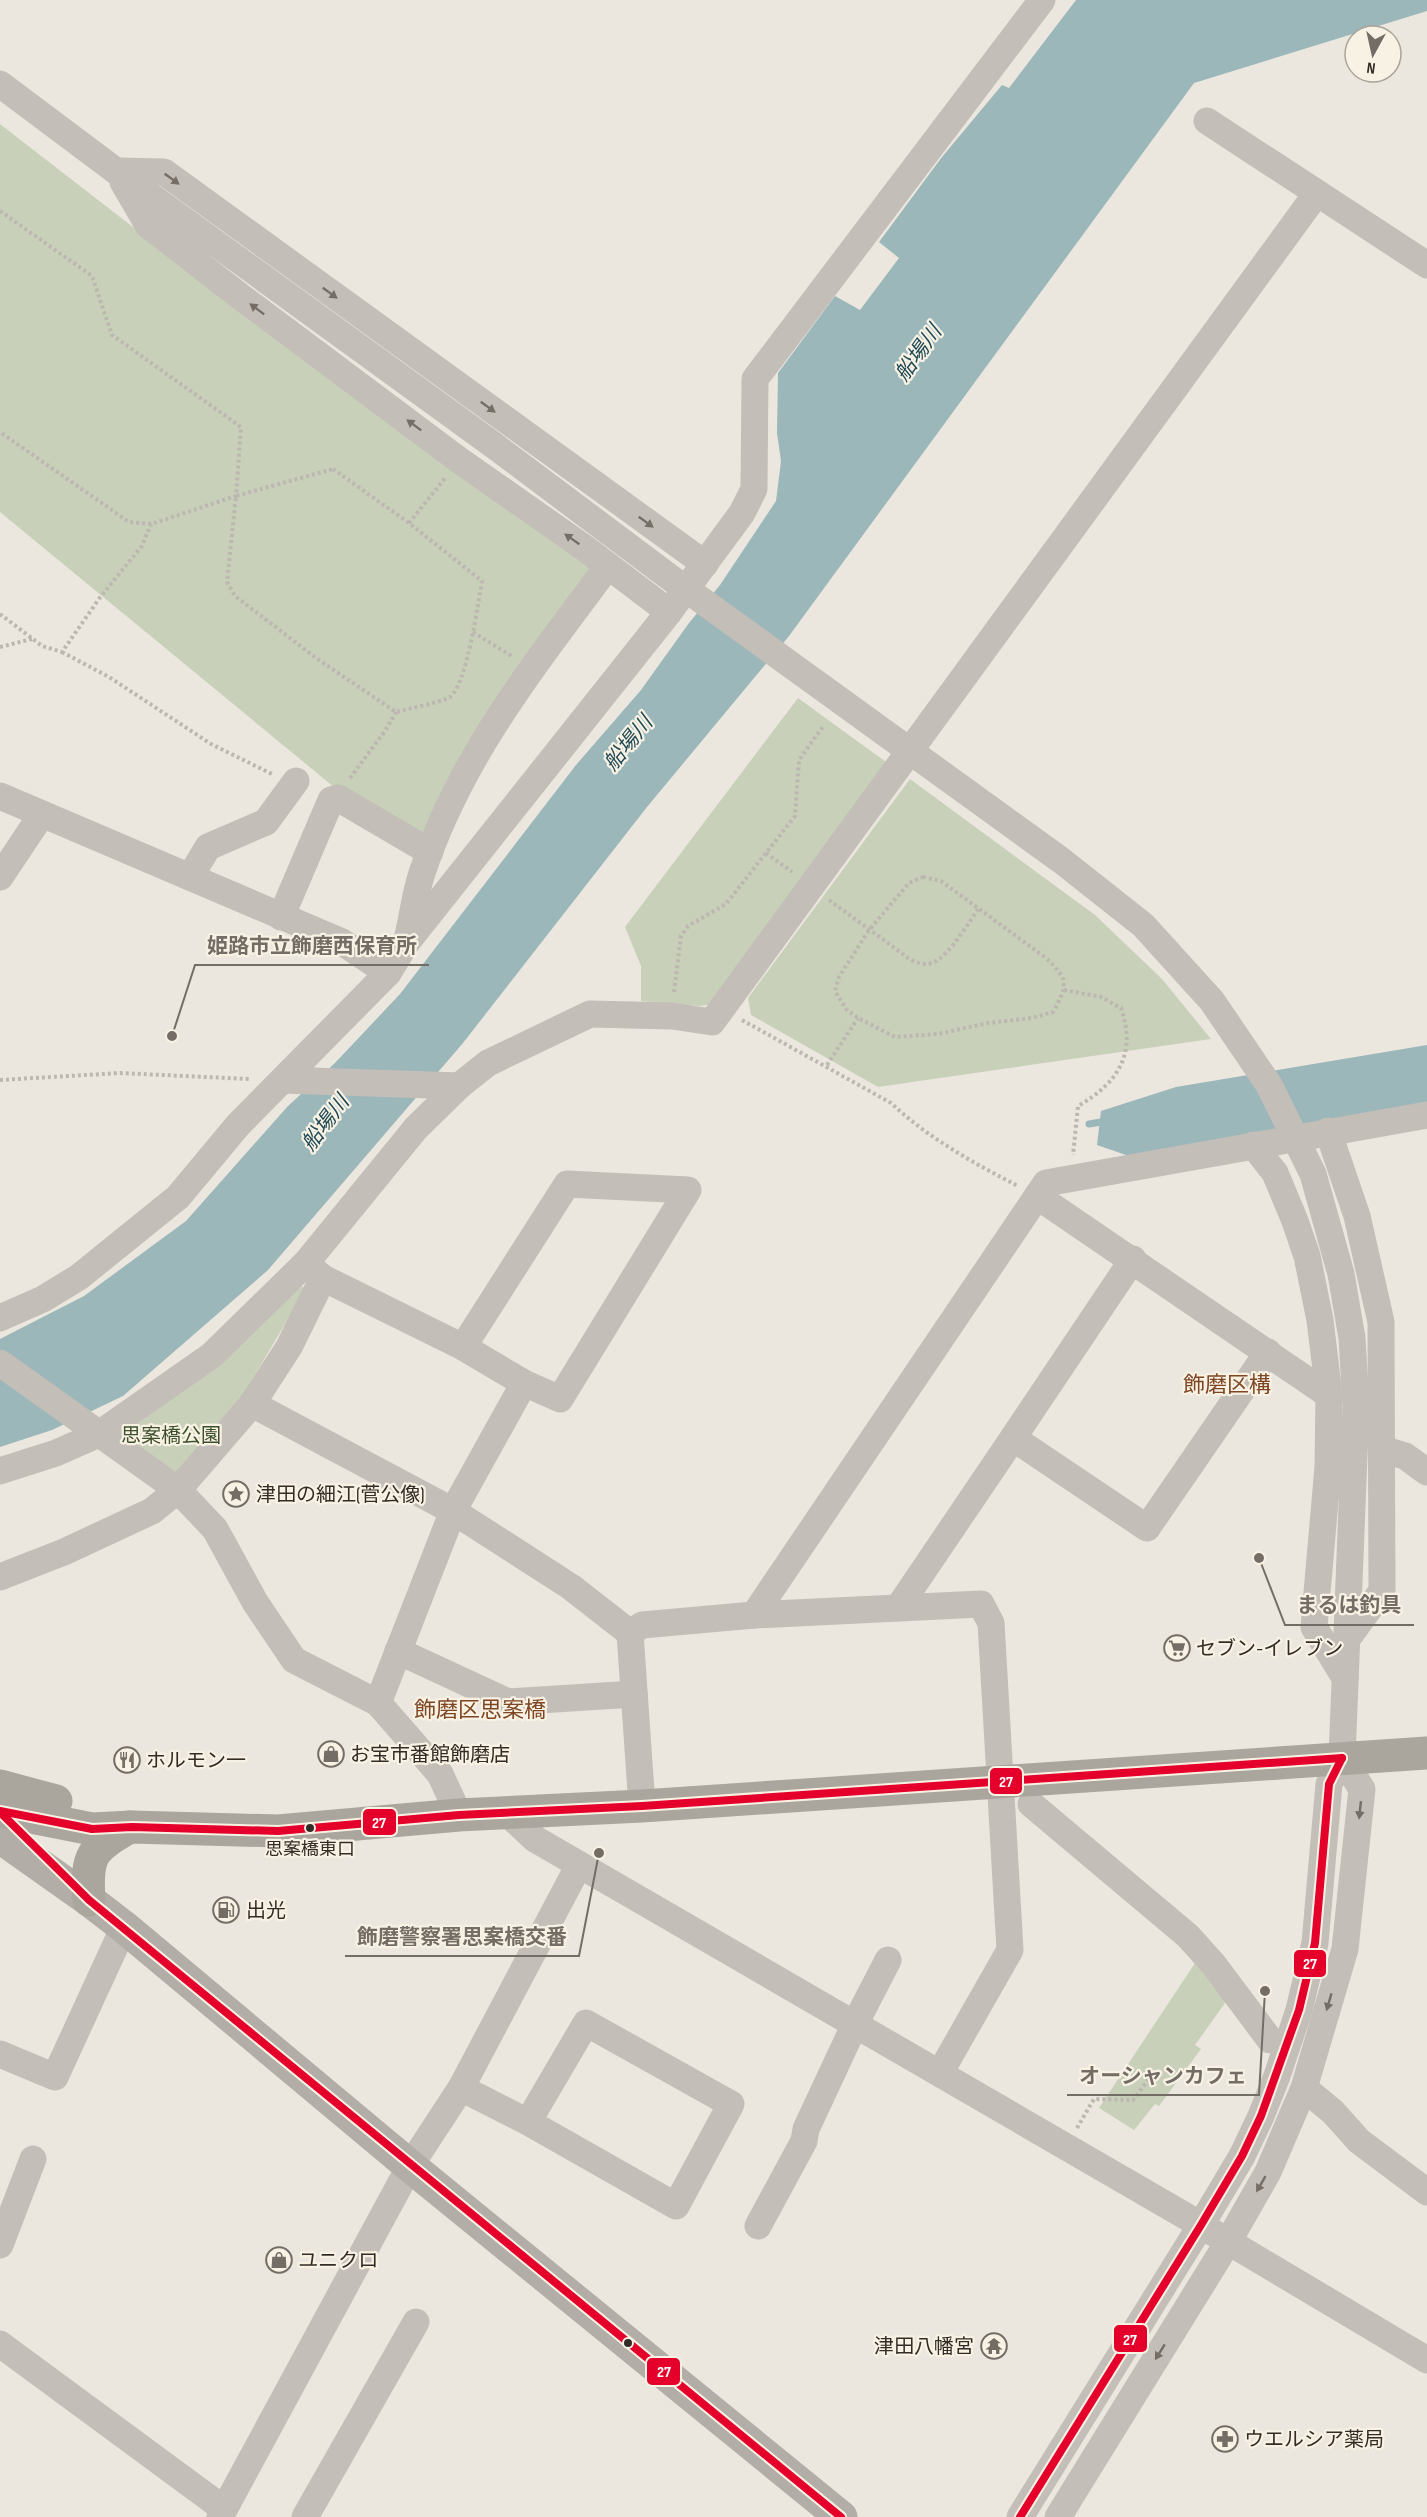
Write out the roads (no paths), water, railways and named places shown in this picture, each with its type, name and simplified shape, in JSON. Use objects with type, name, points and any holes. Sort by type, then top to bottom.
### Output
[{"type":"highway","points":[[0,1811],[92,1829],[132,1827],[278,1831],[459,1815],[642,1806],[1427,1753]]},
{"type":"highway","points":[[0,1786],[102,1812],[132,1827]]},
{"type":"highway","points":[[89,1900],[87,1873],[94,1852],[105,1842],[132,1827]]},
{"type":"main road","points":[[0,1811],[89,1900]]},
{"type":"main road","points":[[0,1837],[124,1927],[410,2166],[841,2517]]},
{"type":"street","points":[[0,1318],[43,1299],[79,1277],[164,1209],[204,1168],[238,1125],[388,973],[406,942],[669,612],[742,513],[754,489],[755,379],[1042,0]]},
{"type":"street","points":[[0,84],[492,444],[668,576],[1062,861],[1143,925],[1212,1001],[1269,1085],[1313,1174],[1341,1274],[1352,1338],[1356,1406],[1342,1758],[1329,1784],[1315,1943],[1299,2010],[1261,2116],[1242,2156],[1020,2517]]},
{"type":"street","points":[[1207,121],[1427,265]]},
{"type":"street","points":[[116,171],[164,172],[705,564]]},
{"type":"street","points":[[116,171],[148,225],[250,304],[669,612]]},
{"type":"street","points":[[0,1472],[56,1453],[99,1434],[212,1355],[314,1270],[416,1128],[459,1086],[488,1063],[590,1014],[672,1016],[712,1022],[1317,193]]},
{"type":"street","points":[[406,942],[421,874],[465,772],[507,702],[608,566]]},
{"type":"street","points":[[190,878],[208,847],[266,822],[296,781]]},
{"type":"street","points":[[0,796],[342,942],[388,973]]},
{"type":"street","points":[[280,917],[331,800],[338,798],[430,852]]},
{"type":"street","points":[[0,877],[42,814]]},
{"type":"street","points":[[283,1080],[459,1086]]},
{"type":"street","points":[[754,1615],[1046,1182],[1427,1115]]},
{"type":"street","points":[[1328,1131],[1357,1216],[1381,1322],[1382,1591],[1347,1639]]},
{"type":"street","points":[[1253,1145],[1275,1173],[1307,1256],[1320,1320],[1329,1395],[1328,1467],[1314,1627],[1345,1678]]},
{"type":"street","points":[[314,1270],[463,1347],[524,1383],[560,1399],[688,1190],[567,1184],[463,1347]]},
{"type":"street","points":[[1037,1196],[1133,1259],[1329,1395]]},
{"type":"street","points":[[898,1608],[1133,1259]]},
{"type":"street","points":[[0,1577],[152,1511],[178,1490],[252,1404],[288,1347],[314,1270]]},
{"type":"street","points":[[1012,1438],[1147,1528],[1268,1352]]},
{"type":"street","points":[[0,1363],[178,1490],[215,1529],[255,1602],[294,1660],[378,1703],[440,1774],[459,1815]]},
{"type":"street","points":[[378,1703],[453,1511],[524,1383]]},
{"type":"street","points":[[252,1404],[453,1511],[571,1587],[630,1633],[642,1806]]},
{"type":"street","points":[[1382,1449],[1405,1456],[1427,1472]]},
{"type":"street","points":[[630,1633],[642,1625],[754,1615],[981,1604],[991,1623],[1002,1780],[1010,1950],[940,2073]]},
{"type":"street","points":[[399,1651],[508,1702],[634,1694]]},
{"type":"street","points":[[1058,2517],[1228,2242],[1268,2172],[1304,2088],[1345,1949],[1362,1789],[1342,1758]]},
{"type":"street","points":[[1031,1804],[1188,1936],[1214,1965],[1270,2040]]},
{"type":"street","points":[[507,1813],[535,1839],[1066,2146],[1427,2360]]},
{"type":"street","points":[[0,2344],[222,2513],[410,2166],[462,2088],[579,1865]]},
{"type":"street","points":[[0,2054],[55,2077],[124,1927]]},
{"type":"street","points":[[758,2226],[804,2141],[806,2129],[888,1960]]},
{"type":"street","points":[[462,2088],[528,2122],[676,2206],[731,2104],[586,2023],[528,2122]]},
{"type":"street","points":[[1304,2088],[1333,2112],[1359,2141],[1423,2182]]},
{"type":"street","points":[[0,2245],[33,2159]]},
{"type":"street","points":[[305,2517],[416,2322]]},
{"type":"water","name":"船場川","points":[[1076,0],[1427,0],[1427,11],[1385,24],[1343,24],[1343,37],[1194,83],[789,636],[647,807],[463,1043],[268,1270],[123,1396],[52,1430],[0,1447],[0,1339],[84,1296],[186,1221],[288,1106],[335,1063],[400,994],[576,765],[641,690],[689,623],[720,585],[776,501],[781,461],[777,433],[778,373],[835,296],[860,310],[899,258],[879,242],[942,157],[1002,85],[1009,88]]},
{"type":"water","points":[[1427,1045],[1427,1106],[1129,1156],[1097,1145],[1101,1111],[1176,1087]]},
{"type":"waterway","points":[[1089,1124],[1107,1121]]},
{"type":"place","name":"姫路市立飾磨西保育所","points":[[172,1036]]},
{"type":"place","name":"津田の細江(菅公像)","points":[[236,1494]]},
{"type":"place","name":"まるは釣具","points":[[1259,1558]]},
{"type":"place","name":"セブン-イレブン","points":[[1177,1648]]},
{"type":"place","name":"お宝市番館飾磨店","points":[[331,1754]]},
{"type":"place","name":"ホルモン一","points":[[127,1760]]},
{"type":"place","name":"思案橋東口","points":[[310,1828]]},
{"type":"place","name":"飾磨警察署思案橋交番","points":[[599,1853]]},
{"type":"place","name":"出光","points":[[226,1910]]},
{"type":"place","name":"オーシャンカフェ","points":[[1265,1991]]},
{"type":"place","name":"ユニクロ","points":[[279,2260]]},
{"type":"place","name":"津田八幡宮","points":[[994,2346]]},
{"type":"place","name":"ウエルシア薬局","points":[[1225,2439]]},
{"type":"district","name":"飾磨区構","points":[[1227,1384]]},
{"type":"district","name":"飾磨区思案橋","points":[[480,1709]]},
{"type":"park label","name":"思案橋公園","points":[[171,1435]]}]
